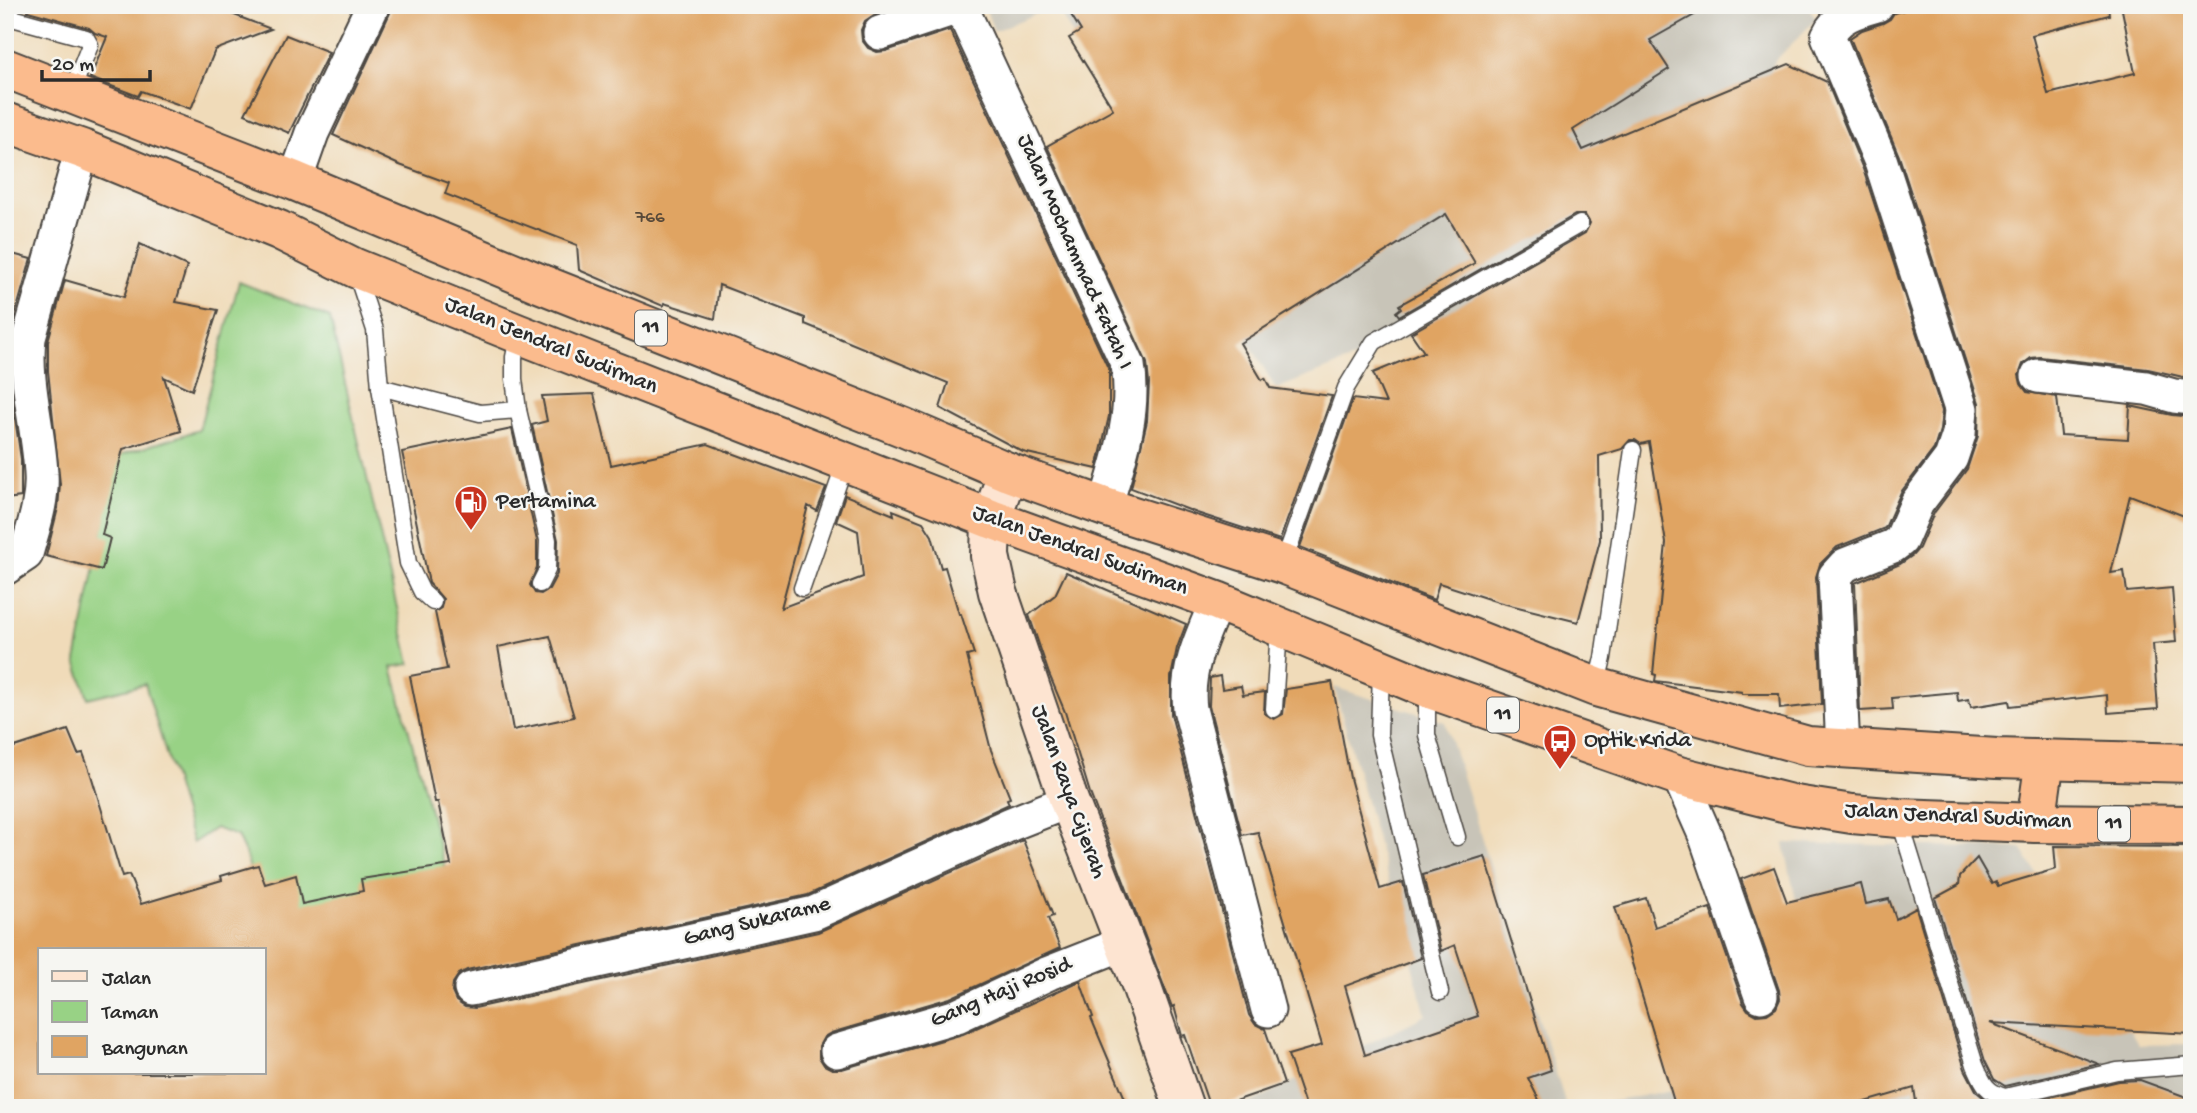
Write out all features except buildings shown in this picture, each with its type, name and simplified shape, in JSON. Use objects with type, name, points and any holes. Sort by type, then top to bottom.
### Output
[{"type":"highway","name":"11","points":[[5,68],[295,181],[539,283],[905,428],[1008,472],[1105,507],[1283,564],[1597,687],[1796,744],[1843,750],[2045,760],[2192,763]]},
{"type":"highway","name":"Jalan Jendral Sudirman","points":[[5,122],[82,149],[279,230],[355,268],[519,334],[992,519],[1217,601],[1427,688],[1679,776],[1795,805],[1852,814],[2036,823],[2192,825]]},
{"type":"highway","points":[[279,230],[295,181]]},
{"type":"highway","points":[[519,334],[539,283]]},
{"type":"highway","points":[[2036,823],[2045,760]]},
{"type":"main road","name":"Jalan Raya Cijerah","points":[[1008,472],[992,519],[990,556],[998,592],[1069,801],[1125,943],[1184,1108]]},
{"type":"street","points":[[295,181],[312,133],[373,5]]},
{"type":"street","points":[[1843,750],[1835,576],[1845,565],[1893,546],[1901,540],[1917,503],[1951,458],[1959,434],[1961,409],[1881,162],[1828,36],[1832,27],[1849,13],[1877,5]]},
{"type":"street","points":[[880,33],[961,6]]},
{"type":"street","name":"Jalan Mochammad Fatah I","points":[[961,6],[1128,365],[1132,396],[1119,459],[1105,507]]},
{"type":"street","points":[[5,568],[26,554],[39,502],[41,472],[26,360],[29,338],[82,149]]},
{"type":"street","points":[[2038,376],[2146,388],[2192,398]]},
{"type":"street","points":[[1217,601],[1192,665],[1188,691],[1190,709],[1268,1010]]},
{"type":"street","points":[[1679,776],[1706,837],[1761,996]]},
{"type":"street","name":"Gang Sukarame","points":[[471,989],[814,912],[1069,801]]},
{"type":"street","name":"Gang Haji Rosid","points":[[837,1051],[957,1016],[1049,973],[1125,943]]},
{"type":"lane","points":[[5,16],[86,38],[90,45],[71,93]]},
{"type":"lane","points":[[1283,564],[1346,388],[1374,342],[1580,224]]},
{"type":"lane","points":[[355,268],[375,330],[380,387],[408,564],[422,592],[433,602]]},
{"type":"lane","points":[[519,334],[514,368],[519,410],[548,540],[547,569],[540,584]]},
{"type":"lane","points":[[380,387],[480,413],[519,410]]},
{"type":"lane","points":[[1597,687],[1633,450]]},
{"type":"lane","points":[[802,588],[846,461]]},
{"type":"lane","points":[[1274,709],[1279,627]]},
{"type":"lane","points":[[1381,670],[1379,735],[1440,992]]},
{"type":"lane","points":[[1427,688],[1427,735],[1457,838]]},
{"type":"lane","points":[[1899,818],[1975,1065],[1982,1082],[1992,1094],[2005,1097],[2117,1071],[2192,1065]]},
{"type":"shaded area","points":[[984,5],[1807,5],[1816,19],[1775,61],[1732,161],[1690,227],[1276,389],[1056,6],[994,31]]},
{"type":"shaded area","points":[[1334,687],[1445,722],[1567,1108],[1240,1108],[1426,1015]]},
{"type":"shaded area","points":[[1784,843],[2021,848],[2139,1045],[2192,1044],[2192,1108],[1579,1108],[1829,1060]]},
{"type":"green space","points":[[239,282],[330,318],[410,664],[392,667],[452,895],[269,929],[237,836],[215,828],[193,843],[145,684],[88,698],[76,661],[117,456],[199,430]]},
{"type":"place","name":"Pertamina","points":[[471,532]]},
{"type":"place","name":"Optik Krida","points":[[1560,771]]}]
